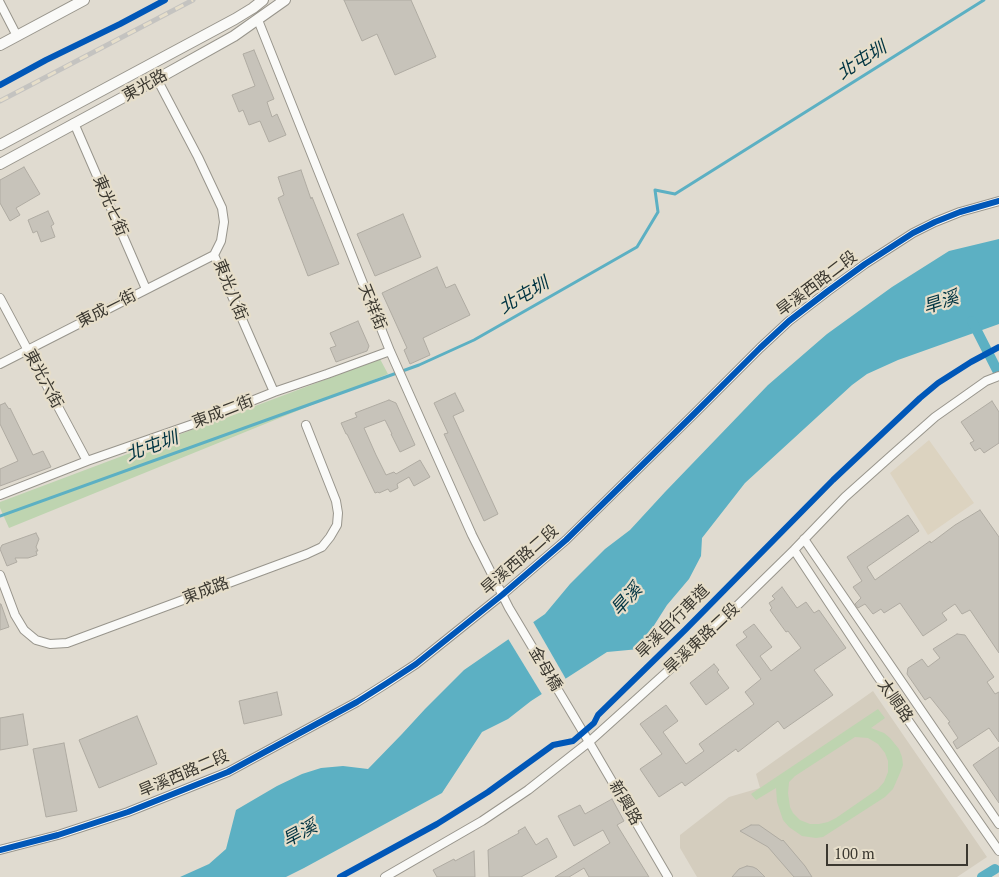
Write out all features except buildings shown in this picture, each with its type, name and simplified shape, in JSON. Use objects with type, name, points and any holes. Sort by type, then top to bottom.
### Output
[{"type":"street","points":[[0,45],[84,0]]},
{"type":"street","name":"東光路","points":[[0,145],[225,24],[251,4],[263,0]]},
{"type":"street","name":"東光路","points":[[0,164],[234,36],[285,0]]},
{"type":"street","points":[[0,3],[18,36]]},
{"type":"street","name":"天祥街","points":[[251,4],[390,351],[472,535],[509,608]]},
{"type":"street","name":"東光八街","points":[[157,79],[198,156],[222,208],[224,222],[221,241],[214,256],[274,392]]},
{"type":"street","name":"東光七街","points":[[74,124],[146,289]]},
{"type":"street","name":"旱溪西路二段","points":[[0,850],[58,835],[128,812],[228,772],[357,702],[387,683],[416,664],[502,595],[566,540],[789,321],[828,291],[913,233],[960,212],[999,201]]},
{"type":"street","name":"東成一街","points":[[0,364],[214,256]]},
{"type":"street","name":"東光六街","points":[[0,298],[87,461]]},
{"type":"street","name":"東成二街","points":[[0,495],[87,461],[199,422],[274,392],[390,351]]},
{"type":"street","name":"旱溪東路二段","points":[[384,877],[482,821],[528,790],[589,742],[699,643],[845,497],[935,417],[986,381],[999,376]]},
{"type":"street","name":"東成路","points":[[0,574],[15,615],[24,630],[36,640],[50,644],[67,643],[322,547],[338,525],[338,513],[336,501],[306,426]]},
{"type":"street","name":"太順路","points":[[804,539],[999,824]]},
{"type":"street","name":"太順路","points":[[794,550],[878,677],[999,851]]},
{"type":"street","name":"金母橋","points":[[509,608],[582,730]]},
{"type":"street","name":"新興路","points":[[582,730],[668,877]]},
{"type":"shaded area","points":[[929,440],[974,503],[928,535],[890,473]]},
{"type":"shaded area","points":[[873,691],[987,857],[957,877],[697,877],[680,848],[680,835],[729,797],[760,788],[756,774]]},
{"type":"green space","points":[[380,359],[388,374],[9,528],[0,508],[0,502]]},
{"type":"green space","points":[[878,709],[885,718],[871,728],[884,733],[890,738],[899,749],[902,757],[903,765],[893,789],[885,797],[823,837],[802,836],[789,827],[783,820],[777,802],[776,788],[756,800],[751,794]],"holes":[[[855,737],[868,738],[878,744],[888,761],[888,772],[884,782],[878,789],[828,822],[810,824],[800,820],[790,807],[789,782],[795,776]]]},
{"type":"water","name":"旱溪","points":[[999,239],[999,324],[898,360],[867,374],[852,385],[745,483],[702,538],[701,556],[689,579],[667,605],[639,649],[607,652],[531,701],[508,719],[482,732],[442,793],[286,877],[180,877],[209,864],[226,849],[236,810],[277,786],[302,774],[321,768],[343,766],[368,769],[464,670],[545,614],[570,584],[605,549],[630,530],[768,385],[827,334],[892,287],[949,251]]},
{"type":"pier","points":[[532,620],[567,681],[543,696],[507,637]]},
{"type":"waterway","name":"北屯圳","points":[[0,516],[419,365],[474,340],[637,247],[658,212],[655,190],[675,194],[984,0]]},
{"type":"waterway","points":[[972,321],[999,374]]},
{"type":"waterway","points":[[982,877],[995,869]]},
{"type":"railway","points":[[0,101],[193,0]]},
{"type":"cycle path","points":[[0,85],[165,0]]},
{"type":"cycle path","points":[[0,850],[58,835],[128,812],[228,772],[357,702],[387,683],[416,664],[502,595],[566,540],[789,321],[865,264],[913,233],[960,212],[999,201]]},
{"type":"cycle path","name":"旱溪自行車道","points":[[340,877],[437,824],[488,792],[553,745],[573,741],[594,723],[598,715],[833,480],[920,398],[938,383],[999,347]]}]
